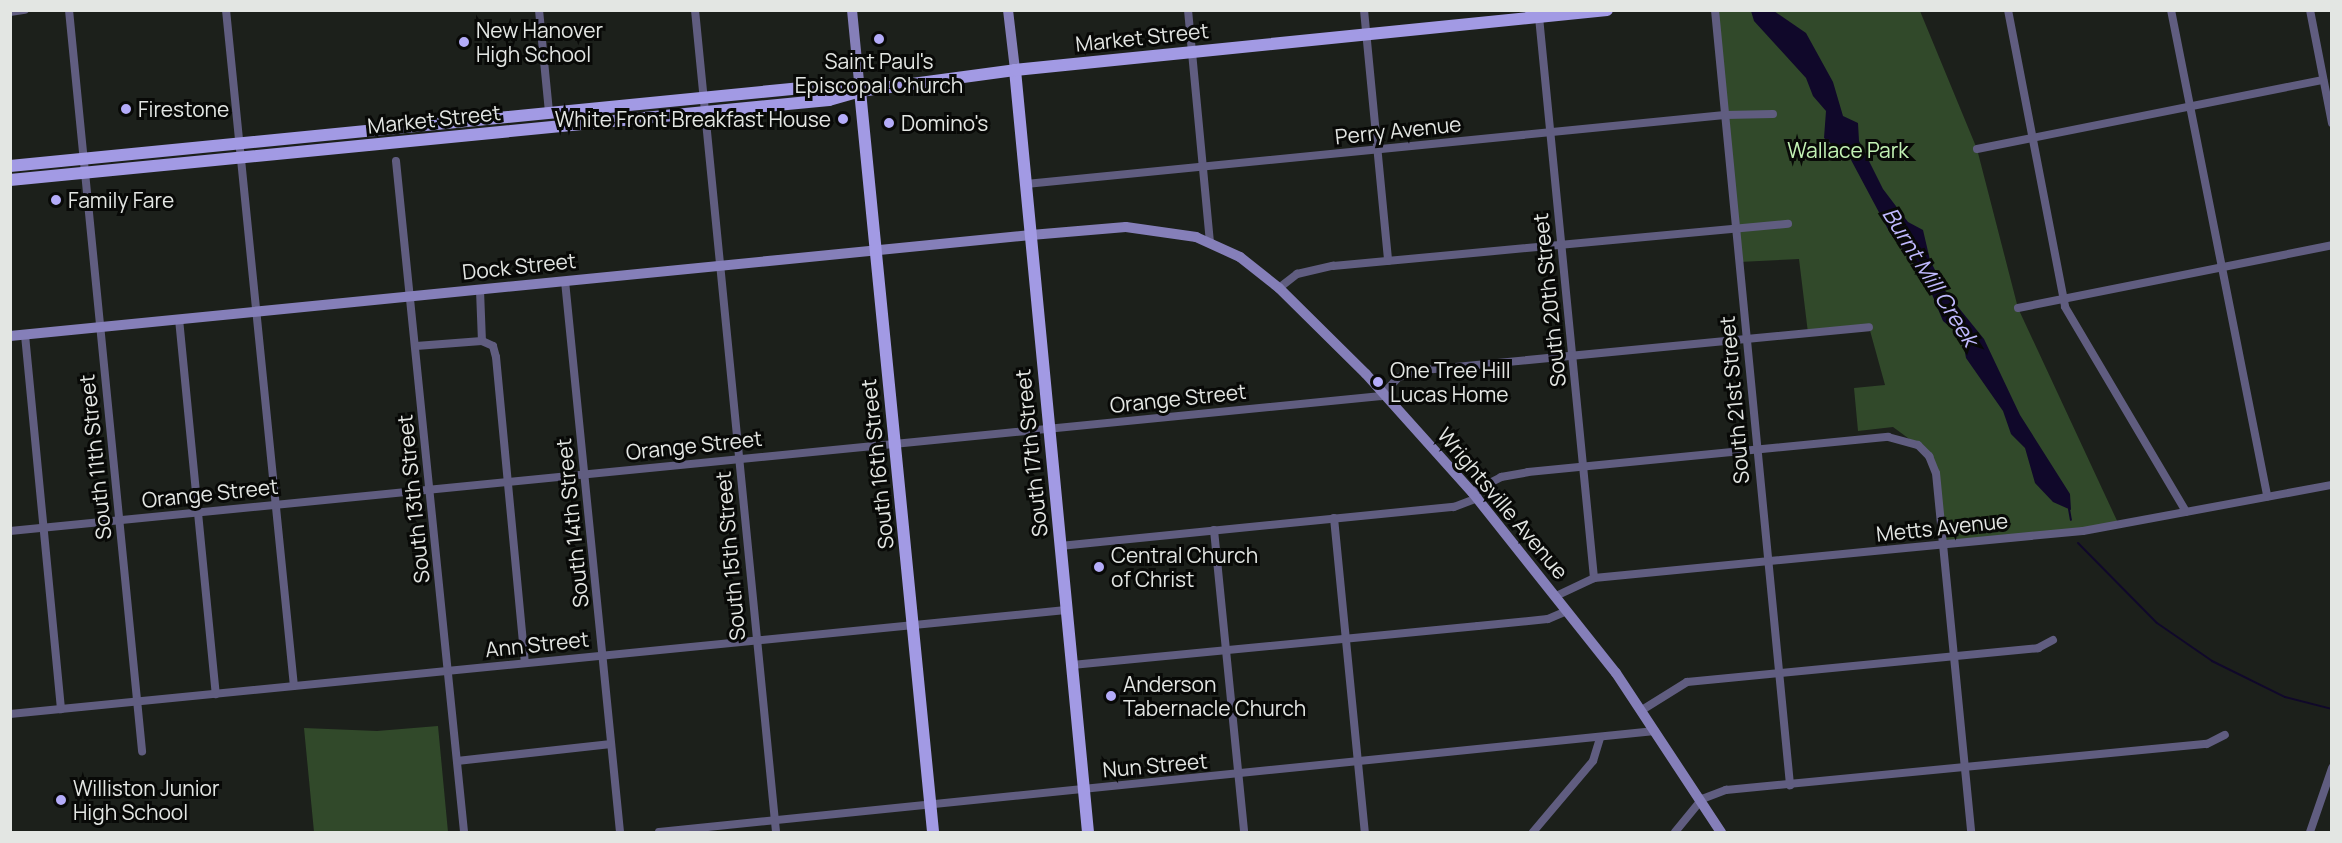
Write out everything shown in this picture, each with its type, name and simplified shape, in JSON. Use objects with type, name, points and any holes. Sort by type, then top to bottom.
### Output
[{"type":"main road","name":"Market Street","points":[[10,180],[829,100],[860,91],[1015,70],[1367,34],[1516,15],[1539,17],[1607,10]]},
{"type":"main road","name":"South 17th Street","points":[[1015,70],[1088,832]]},
{"type":"main road","name":"Market Street","points":[[10,166],[822,86],[860,91]]},
{"type":"main road","name":"South 16th Street","points":[[860,91],[933,832]]},
{"type":"street","points":[[10,12],[25,10]]},
{"type":"street","name":"South 11th Street","points":[[69,10],[142,751]]},
{"type":"street","points":[[226,10],[294,686]]},
{"type":"street","points":[[539,10],[549,112]]},
{"type":"street","name":"South 15th Street","points":[[695,10],[776,832]]},
{"type":"street","points":[[852,10],[860,91]]},
{"type":"street","points":[[1008,10],[1015,70]]},
{"type":"street","points":[[1188,10],[1210,242]]},
{"type":"street","points":[[1364,10],[1388,261]]},
{"type":"street","name":"South 21st Street","points":[[1715,10],[1790,785]]},
{"type":"street","points":[[2008,10],[2065,307],[2186,512]]},
{"type":"street","points":[[2171,10],[2267,497]]},
{"type":"street","points":[[2310,10],[2331,123]]},
{"type":"street","name":"South 20th Street","points":[[1539,17],[1594,578]]},
{"type":"street","points":[[1977,149],[2323,80]]},
{"type":"street","name":"Perry Avenue","points":[[1026,184],[1725,115],[1773,114]]},
{"type":"street","name":"South 13th Street","points":[[396,161],[464,832]]},
{"type":"street","points":[[1279,288],[1290,278],[1311,270],[1736,227],[1788,224]]},
{"type":"street","name":"Wrightsville Avenue","points":[[1031,235],[1126,228],[1172,231],[1210,242],[1246,262],[1279,288],[1366,374],[1381,396],[1475,495],[1568,611],[1642,710],[1702,799],[1721,832]]},
{"type":"street","name":"Dock Street","points":[[10,336],[1031,235]]},
{"type":"street","points":[[2018,308],[2063,297],[2331,245]]},
{"type":"street","name":"South 14th Street","points":[[565,281],[620,832]]},
{"type":"street","points":[[480,290],[482,341]]},
{"type":"street","points":[[179,319],[216,694]]},
{"type":"street","points":[[1381,396],[1392,381],[1409,373],[1869,327]]},
{"type":"street","points":[[25,335],[61,709]]},
{"type":"street","points":[[416,346],[482,341],[493,346],[496,357],[525,663]]},
{"type":"street","name":"Orange Street","points":[[10,531],[1381,396]]},
{"type":"street","points":[[1060,546],[1454,507],[1508,475],[1888,437],[1918,445],[1929,456],[1936,473],[1971,832]]},
{"type":"street","name":"Metts Avenue","points":[[1556,596],[1594,578],[2083,531],[2331,485]]},
{"type":"street","points":[[1334,518],[1365,832]]},
{"type":"street","points":[[1214,530],[1244,832]]},
{"type":"street","name":"Ann Street","points":[[10,714],[1066,610]]},
{"type":"street","points":[[1072,665],[1548,619],[1568,611]]},
{"type":"street","points":[[1642,710],[1684,684],[2038,648],[2053,640]]},
{"type":"street","name":"Nun Street","points":[[659,832],[1238,776],[1654,731]]},
{"type":"street","points":[[1675,832],[1702,799],[1726,790],[2207,744],[2225,735]]},
{"type":"street","points":[[1533,832],[1593,761],[1600,738]]},
{"type":"street","points":[[457,761],[611,744]]},
{"type":"street","points":[[2310,832],[2331,768]]},
{"type":"green space","name":"Wallace Park","points":[[1920,11],[1977,149],[2018,308],[2119,525],[1943,545],[1936,473],[1923,449],[1893,427],[1858,431],[1854,388],[1885,385],[1869,327],[1808,333],[1799,259],[1739,262],[1715,12]]},
{"type":"green space","points":[[438,726],[448,832],[314,832],[304,728],[377,731]]},
{"type":"water","points":[[1751,11],[1774,11],[1806,33],[1833,82],[1843,116],[1858,123],[1859,141],[1883,189],[1908,222],[1923,230],[1930,260],[1946,292],[1984,339],[2020,415],[2070,494],[2071,510],[2053,502],[2035,483],[2025,448],[2011,434],[2003,411],[1966,358],[1962,337],[1943,321],[1926,280],[1890,233],[1850,158],[1824,138],[1826,111],[1813,96],[1806,78],[1754,21]]},
{"type":"waterway","name":"Burnt Mill Creek","points":[[2069,509],[2071,520]]},
{"type":"waterway","name":"Burnt Mill Creek","points":[[2078,543],[2157,623],[2212,661],[2285,697],[2332,709]]},
{"type":"place","name":"Saint Paul's Episcopal Church","points":[[879,39]]},
{"type":"place","name":"New Hanover High School","points":[[464,42]]},
{"type":"place","name":"Firestone","points":[[126,109]]},
{"type":"place","name":"White Front Breakfast House","points":[[843,119]]},
{"type":"place","name":"Domino's","points":[[889,123]]},
{"type":"place","name":"Family Fare","points":[[56,200]]},
{"type":"place","name":"One Tree Hill Lucas Home","points":[[1378,382]]},
{"type":"place","name":"Central Church of Christ","points":[[1099,567]]},
{"type":"place","name":"Anderson Tabernacle Church","points":[[1111,696]]},
{"type":"place","name":"Williston Junior High School","points":[[61,800]]}]
